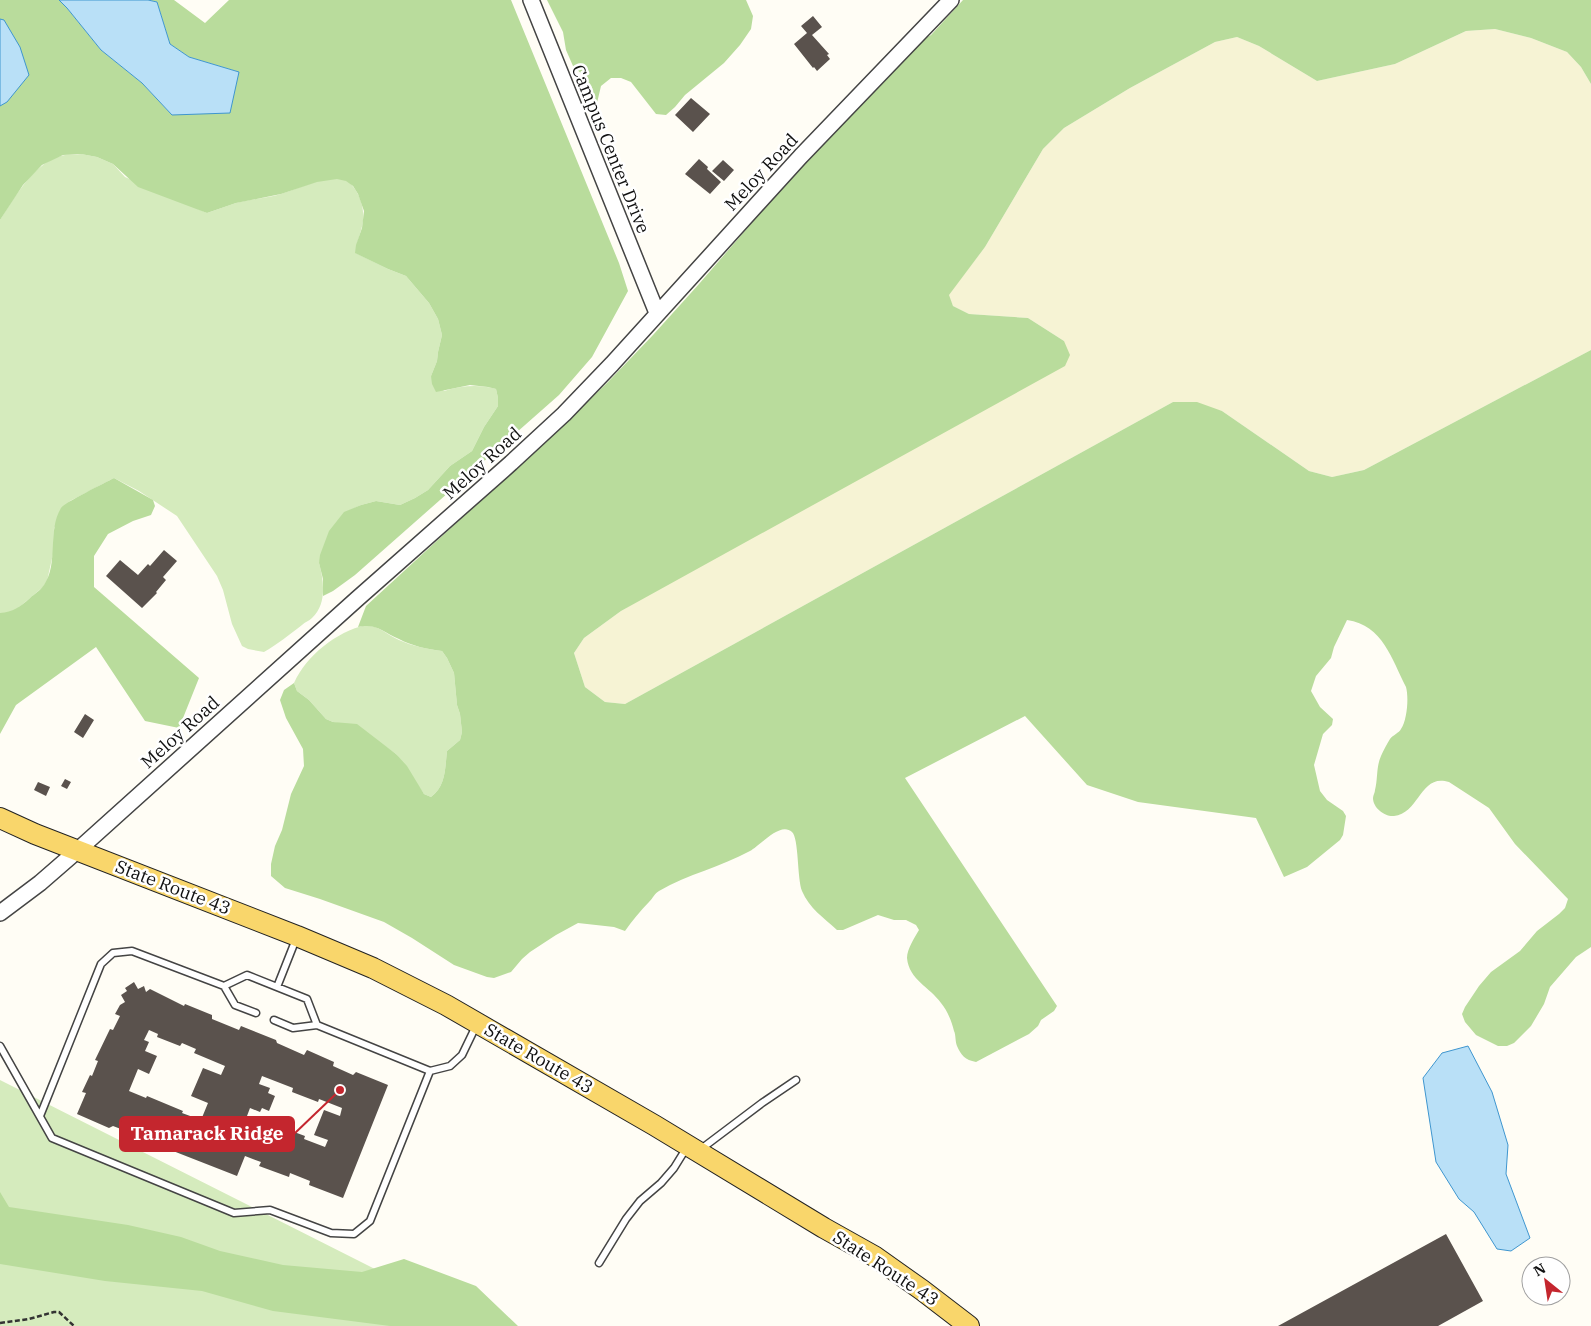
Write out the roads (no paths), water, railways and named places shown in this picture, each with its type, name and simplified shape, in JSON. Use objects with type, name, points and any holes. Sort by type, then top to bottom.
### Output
[{"type":"main road","name":"State Route 43","points":[[0,818],[35,834],[297,936],[373,968],[446,1005],[693,1148],[824,1228],[874,1256],[969,1326]]},
{"type":"street","name":"Campus Center Drive","points":[[531,0],[657,313]]},
{"type":"street","name":"Meloy Road","points":[[0,913],[40,883],[78,850],[564,414],[612,364],[801,156],[951,0]]},
{"type":"lane","points":[[277,987],[297,936]]},
{"type":"lane","points":[[40,1116],[101,964],[113,953],[132,951],[224,986],[235,1005],[256,1013]]},
{"type":"lane","points":[[224,986],[247,975],[307,999],[317,1025]]},
{"type":"lane","points":[[274,1020],[293,1028],[317,1025],[430,1071],[450,1066],[462,1055],[478,1023]]},
{"type":"lane","points":[[0,1046],[52,1138],[234,1213],[270,1210],[331,1233],[354,1234],[370,1221],[430,1071]]},
{"type":"lane","points":[[599,1263],[626,1219],[640,1201],[661,1183],[693,1148],[796,1080]]},
{"type":"water","points":[[59,0],[148,0],[157,2],[170,44],[189,57],[239,72],[230,113],[172,115],[142,83],[101,50]]},
{"type":"water","points":[[0,19],[4,20],[20,47],[29,75],[7,102],[0,106]]},
{"type":"water","points":[[1468,1046],[1492,1092],[1508,1145],[1506,1174],[1530,1238],[1511,1251],[1497,1249],[1474,1212],[1459,1199],[1436,1162],[1423,1078],[1442,1053]]},
{"type":"place","name":"Tamarack Ridge","points":[[340,1090]]}]
